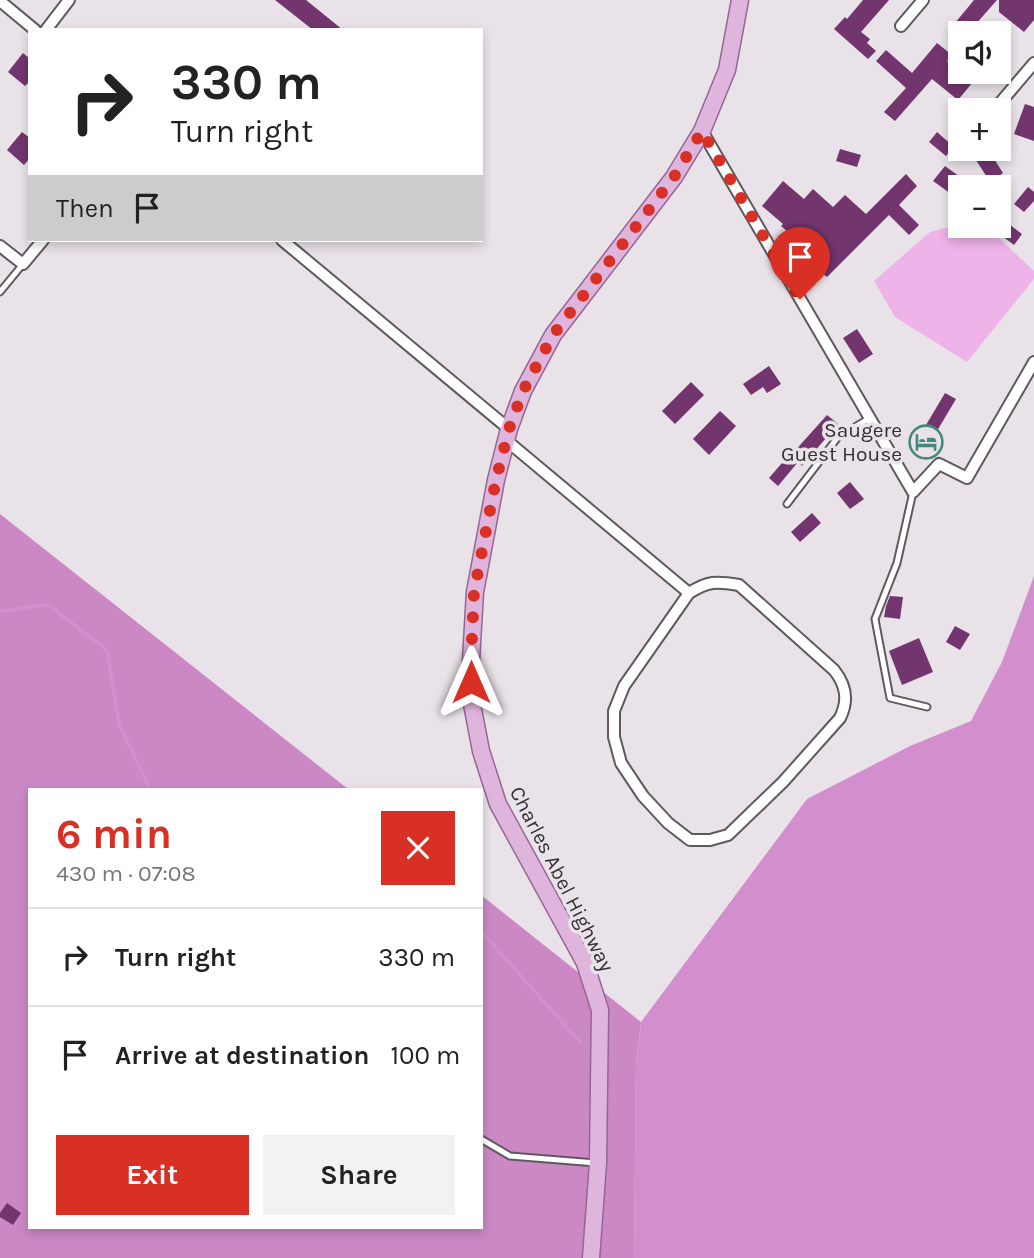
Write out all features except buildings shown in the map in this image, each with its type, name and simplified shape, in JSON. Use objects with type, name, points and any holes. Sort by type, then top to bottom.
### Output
[{"type":"main road","name":"Charles Abel Highway","points":[[591,1258],[598,1163],[600,1010],[585,963],[498,804],[481,751],[472,704],[474,592],[496,480],[523,391],[553,335],[674,177],[702,131],[727,70],[740,0]]},
{"type":"street","points":[[48,28],[69,0]]},
{"type":"street","points":[[901,26],[923,0]]},
{"type":"street","points":[[0,1],[33,28]]},
{"type":"street","points":[[1004,98],[1034,63]]},
{"type":"street","points":[[702,131],[913,492],[939,464],[967,478],[1034,362]]},
{"type":"street","points":[[0,246],[23,264],[41,242]]},
{"type":"street","points":[[284,242],[689,593]]},
{"type":"street","points":[[719,581],[739,585],[834,670],[842,680],[845,691],[845,709],[840,718],[799,764],[728,835],[710,840],[690,840],[667,823],[643,796],[621,763],[614,737],[614,710],[624,686],[689,593],[703,584],[719,581]]},
{"type":"lane","points":[[0,292],[23,264]]},
{"type":"lane","points":[[787,504],[838,437],[870,418]]},
{"type":"lane","points":[[913,492],[897,564],[875,619],[890,698],[927,707]]},
{"type":"lane","points":[[483,1140],[510,1156],[598,1163]]},
{"type":"shaded area","points":[[948,227],[948,238],[999,238],[1034,271],[1034,279],[967,362],[895,317],[874,281],[930,232]]},
{"type":"shaded area","points":[[0,514],[347,788],[28,788],[28,1229],[483,1229],[483,897],[641,1022],[636,1065],[634,1258],[0,1258]]},
{"type":"shaded area","points":[[1034,576],[1034,1258],[634,1258],[636,1065],[641,1022],[807,799],[910,746],[971,721],[1002,662]]},
{"type":"waterway","points":[[0,612],[47,604],[107,650],[119,724],[150,788]]},
{"type":"waterway","points":[[483,933],[580,1042]]},
{"type":"place","name":"Saugere Guest House","points":[[926,442]]},
{"type":"route","points":[[471,682],[474,592],[496,480],[509,429],[523,391],[553,335],[674,177],[702,131],[800,299]]}]
